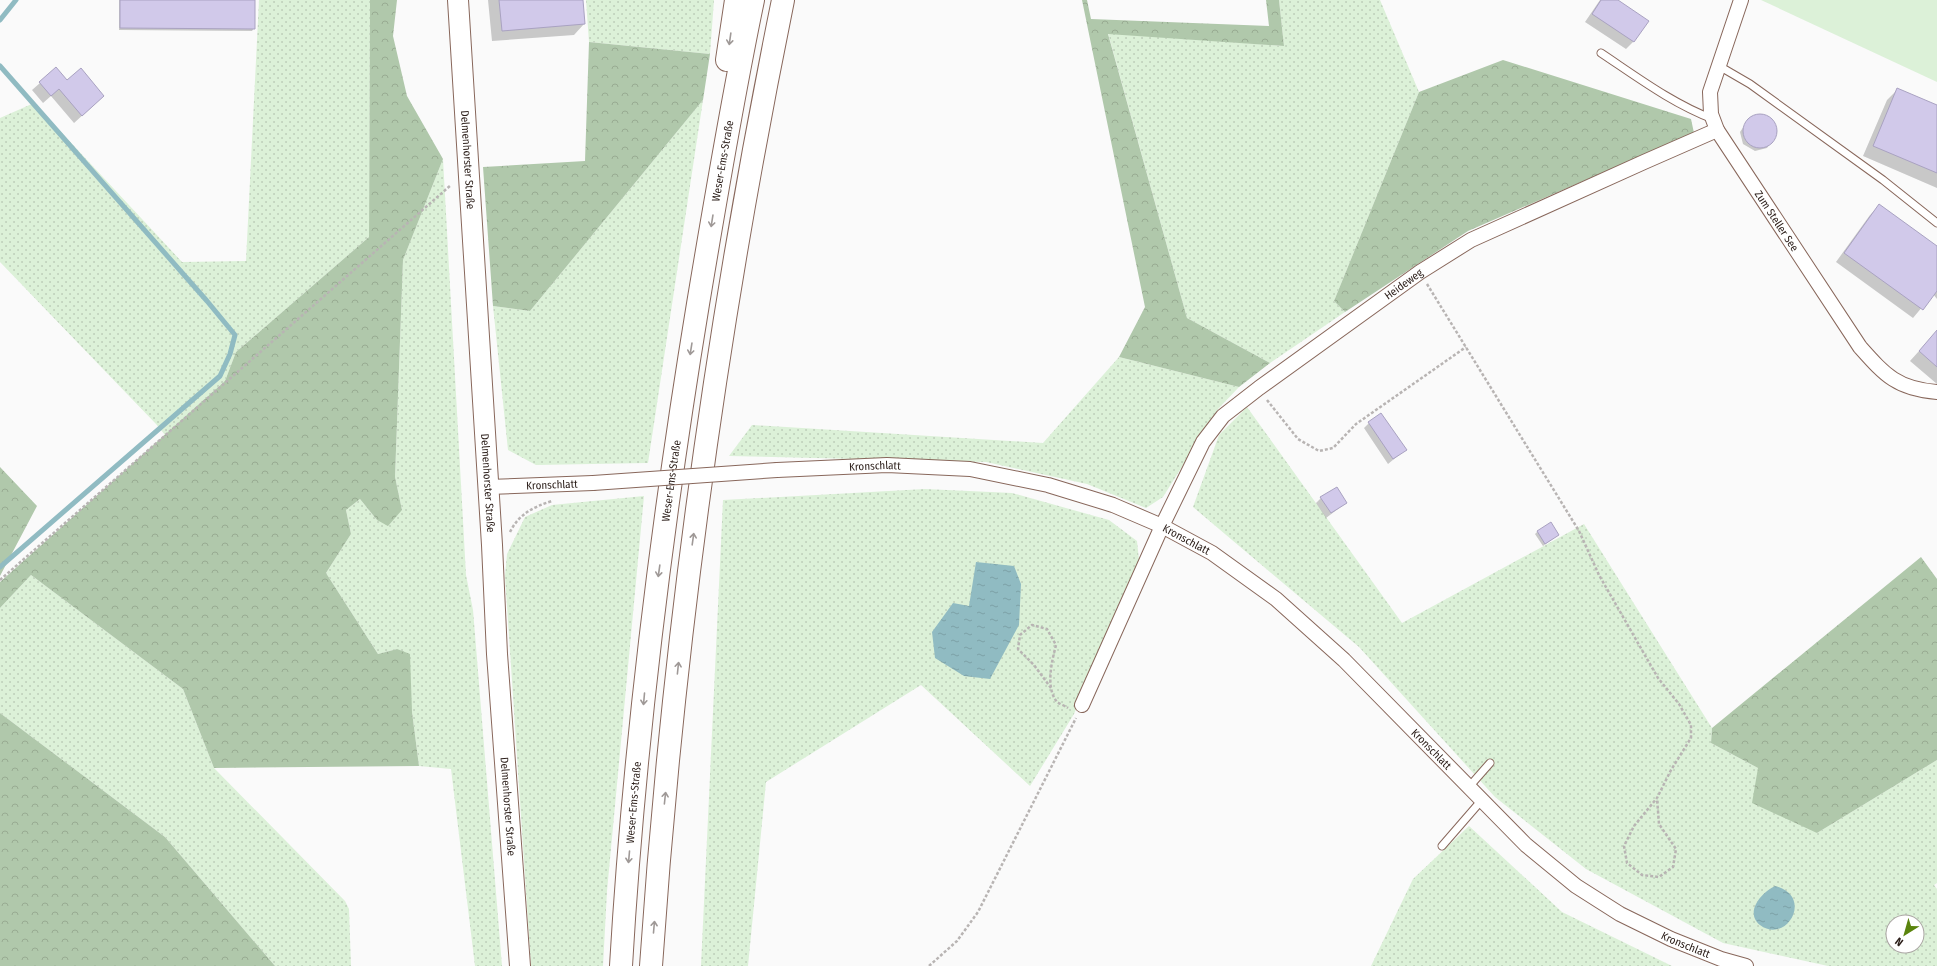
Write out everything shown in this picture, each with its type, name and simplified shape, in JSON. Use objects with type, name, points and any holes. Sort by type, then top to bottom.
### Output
[{"type":"highway","points":[[732,99],[724,78],[736,0]]},
{"type":"highway","name":"Weser-Ems-Straße","points":[[621,966],[634,802],[651,625],[681,408],[732,99],[753,0]]},
{"type":"highway","points":[[652,966],[664,804],[686,593],[727,302],[783,0]]},
{"type":"street","name":"Delmenhorster Straße","points":[[458,0],[492,545],[497,661],[520,966]]},
{"type":"street","name":"Zum Steller See","points":[[1741,0],[1710,92],[1712,114],[1715,125],[1860,347],[1882,372],[1902,385],[1918,391],[1937,392]]},
{"type":"street","name":"Heideweg","points":[[1082,705],[1162,526],[1203,442],[1223,416],[1259,388],[1420,272],[1472,240],[1644,162],[1715,125]]},
{"type":"street","name":"Kronschlatt","points":[[488,487],[593,483],[777,470],[887,465],[970,469],[1048,485],[1113,505],[1162,526],[1212,553],[1276,599],[1344,660],[1468,788],[1526,845],[1576,886],[1620,914],[1671,939],[1721,959],[1746,966]]},
{"type":"lane","points":[[1601,53],[1715,125]]},
{"type":"lane","points":[[1719,66],[1750,84],[1883,180],[1937,223]]},
{"type":"lane","points":[[1468,788],[1490,763]]},
{"type":"lane","points":[[1442,846],[1481,801]]},
{"type":"path","points":[[0,580],[469,170]]},
{"type":"path","points":[[1420,272],[1579,531],[1599,575],[1658,678],[1679,704],[1691,725],[1691,738],[1671,770],[1657,798],[1634,826],[1624,846],[1628,863],[1642,875],[1659,877],[1673,867],[1676,849],[1659,824],[1657,798]]},
{"type":"path","points":[[1259,388],[1298,439],[1319,451],[1333,448],[1356,424],[1466,347]]},
{"type":"path","points":[[492,545],[506,544],[508,535],[515,521],[527,510],[558,500]]},
{"type":"path","points":[[1051,688],[1052,663],[1056,646],[1047,629],[1032,625],[1020,635],[1018,649],[1034,665],[1051,688],[1057,702],[1068,708],[1082,705]]},
{"type":"path","points":[[929,966],[957,941],[978,912],[1082,705]]},
{"type":"green space","points":[[259,0],[370,0],[369,237],[236,352],[225,381],[165,435],[0,262],[0,118],[34,103],[182,262],[246,261]]},
{"type":"green space","points":[[370,0],[397,0],[393,36],[407,96],[443,159],[403,260],[395,477],[402,510],[388,526],[377,520],[360,499],[346,510],[351,534],[326,573],[378,654],[397,649],[410,654],[412,712],[419,766],[214,768],[183,689],[31,575],[0,608],[0,582],[225,381],[236,352],[369,237]]},
{"type":"green space","points":[[586,0],[714,0],[710,54],[589,42]]},
{"type":"green space","points":[[1082,0],[1087,0],[1091,19],[1269,26],[1266,0],[1279,0],[1284,46],[1108,34],[1187,318],[1270,363],[1239,387],[1119,357],[1145,307]]},
{"type":"green space","points":[[1279,0],[1380,0],[1419,92],[1334,301],[1345,312],[1270,363],[1187,318],[1108,33],[1284,46]]},
{"type":"green space","points":[[1761,0],[1937,0],[1937,82]]},
{"type":"green space","points":[[589,42],[710,54],[703,100],[530,311],[493,306],[483,167],[585,161]]},
{"type":"green space","points":[[1503,60],[1691,119],[1694,133],[1468,231],[1345,312],[1334,301],[1419,92]]},
{"type":"green space","points":[[703,100],[648,463],[536,465],[508,450],[493,306],[530,311]]},
{"type":"green space","points":[[443,159],[466,575],[473,610],[502,966],[475,966],[451,769],[419,766],[412,712],[397,649],[378,654],[326,573],[351,534],[346,510],[360,499],[377,520],[402,510],[395,477],[403,260]]},
{"type":"green space","points":[[1119,357],[1239,387],[1218,409],[1163,497],[1146,508],[1087,484],[986,462],[729,456],[752,425],[1043,443]]},
{"type":"green space","points":[[1247,407],[1402,623],[1584,524],[1712,728],[1711,743],[1758,768],[1817,833],[1937,760],[1937,883],[1934,885],[1937,889],[1937,966],[1828,966],[1723,943],[1586,869],[1495,797],[1359,647],[1193,507],[1219,435]]},
{"type":"green space","points":[[0,467],[37,506],[0,576]]},
{"type":"green space","points":[[925,489],[1012,493],[1109,520],[1137,541],[1139,560],[1074,714],[1030,786],[921,685],[766,782],[748,966],[701,966],[723,500]]},
{"type":"green space","points":[[644,496],[607,891],[603,966],[531,966],[505,576],[507,554],[525,517],[552,505]]},
{"type":"green space","points":[[1921,557],[1937,579],[1937,760],[1817,833],[1752,803],[1758,768],[1711,743],[1712,728]]},
{"type":"green space","points":[[31,575],[183,689],[214,768],[345,901],[349,909],[351,966],[275,966],[165,837],[0,713],[0,608]]},
{"type":"green space","points":[[0,713],[165,837],[275,966],[0,966]]},
{"type":"green space","points":[[1469,826],[1562,912],[1672,966],[1371,966],[1413,879]]},
{"type":"water","points":[[976,562],[1014,566],[1021,584],[1019,625],[990,679],[964,676],[935,658],[932,632],[953,603],[969,606]]},
{"type":"water","points":[[1775,886],[1787,891],[1793,899],[1795,908],[1792,917],[1787,924],[1779,929],[1770,929],[1760,925],[1756,920],[1754,909],[1760,898]]},
{"type":"building","points":[[120,0],[255,0],[255,29],[120,28]]},
{"type":"building","points":[[499,0],[583,0],[585,24],[502,31]]},
{"type":"building","points":[[1601,0],[1618,0],[1649,21],[1634,42],[1592,14]]},
{"type":"building","points":[[56,67],[67,80],[81,68],[104,96],[82,116],[59,89],[51,96],[39,82]]},
{"type":"building","points":[[1897,88],[1937,105],[1937,173],[1873,146]]},
{"type":"building","points":[[1757,114],[1763,114],[1767,115],[1774,121],[1777,131],[1776,138],[1770,145],[1763,148],[1757,148],[1753,147],[1746,141],[1743,134],[1743,128],[1744,124],[1750,117]]},
{"type":"building","points":[[1879,204],[1937,246],[1937,291],[1923,310],[1844,253]]},
{"type":"building","points":[[1937,330],[1937,367],[1919,351]]},
{"type":"building","points":[[1381,413],[1407,450],[1393,459],[1368,422]]},
{"type":"building","points":[[1337,487],[1347,503],[1331,513],[1320,497]]},
{"type":"building","points":[[1551,522],[1559,535],[1545,544],[1537,531]]},
{"type":"waterway","points":[[0,20],[16,0]]},
{"type":"waterway","points":[[0,66],[207,301],[235,335],[230,354],[220,376],[0,567]]}]
